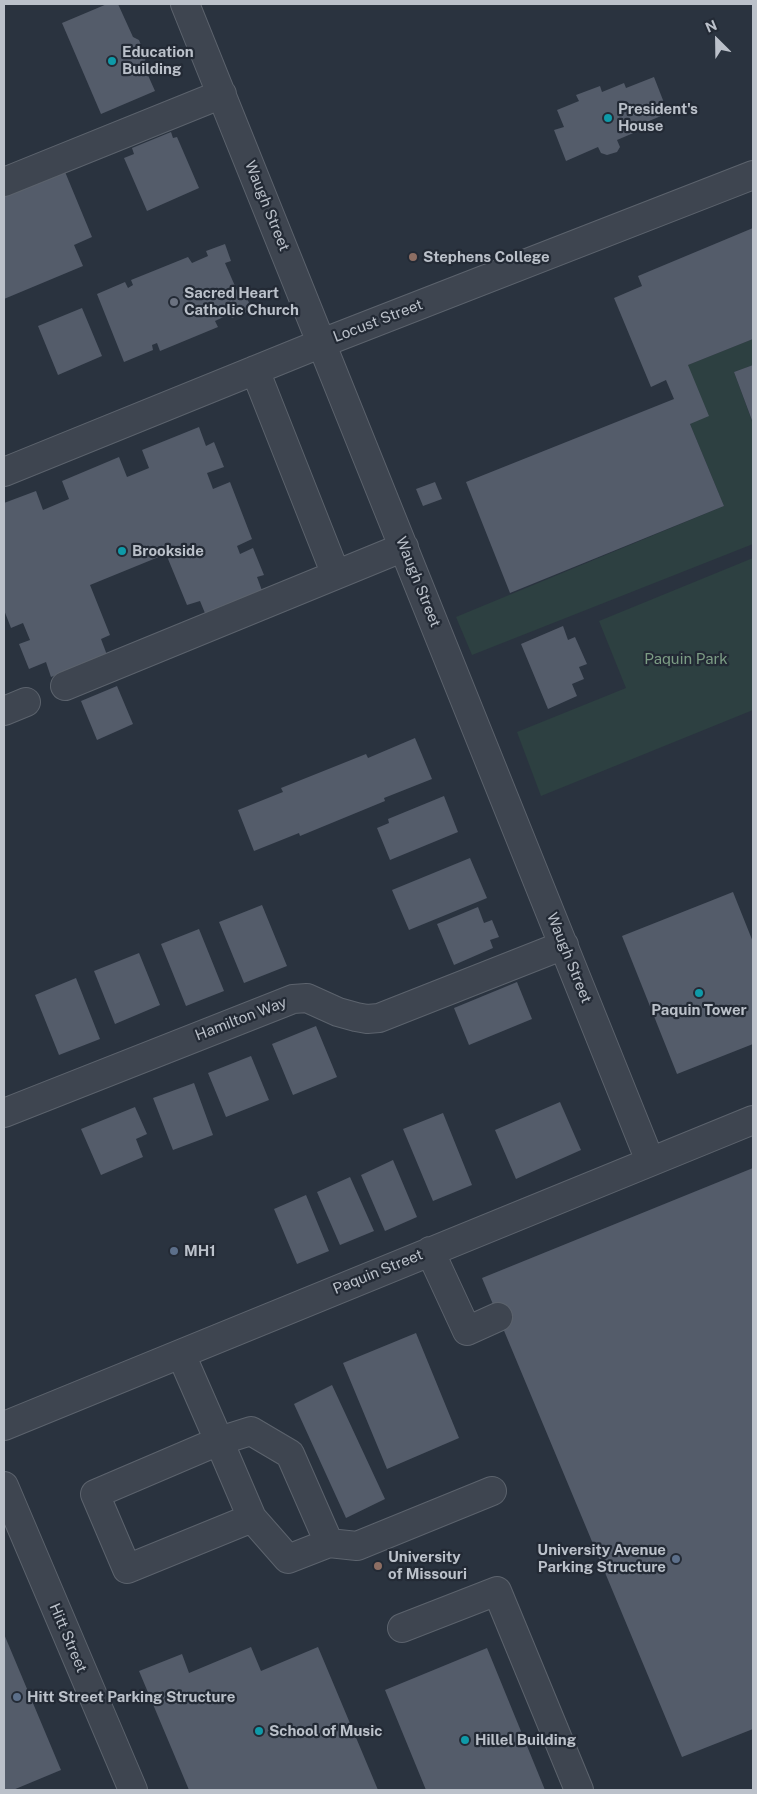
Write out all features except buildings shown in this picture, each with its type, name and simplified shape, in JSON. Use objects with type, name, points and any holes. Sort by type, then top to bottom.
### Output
[{"type":"street","name":"Waugh Street","points":[[185,4],[650,1161]]},
{"type":"street","points":[[4,182],[222,94]]},
{"type":"street","name":"Locust Street","points":[[4,472],[322,343],[753,175]]},
{"type":"street","points":[[255,370],[336,575]]},
{"type":"street","points":[[66,686],[404,547]]},
{"type":"street","name":"Hamilton Way","points":[[4,1113],[293,999],[307,998],[338,1012],[367,1020],[379,1018],[564,945]]},
{"type":"street","name":"Paquin Street","points":[[4,1426],[753,1120]]},
{"type":"street","points":[[430,1251],[467,1330],[498,1317]]},
{"type":"street","points":[[181,1354],[252,1518],[288,1559],[329,1543],[356,1546],[492,1491]]},
{"type":"street","points":[[252,1518],[127,1569],[95,1494],[219,1441],[251,1431],[290,1454],[329,1543]]},
{"type":"street","name":"Hitt Street","points":[[4,1486],[133,1790]]},
{"type":"street","points":[[402,1628],[497,1591],[579,1790]]},
{"type":"green space","points":[[753,339],[753,365],[734,372],[753,424],[753,544],[472,655],[456,617],[724,506],[690,424],[688,365]]},
{"type":"green space","name":"Paquin Park","points":[[753,558],[753,710],[541,796],[517,732],[626,688],[599,621]]},
{"type":"place","name":"Education Building","points":[[112,61]]},
{"type":"place","name":"President's House","points":[[608,118]]},
{"type":"place","name":"Stephens College","points":[[413,257]]},
{"type":"place","name":"Sacred Heart Catholic Church","points":[[174,302]]},
{"type":"place","name":"Brookside","points":[[122,551]]},
{"type":"place","name":"Paquin Tower","points":[[699,993]]},
{"type":"place","name":"MH1","points":[[174,1251]]},
{"type":"place","name":"University Avenue Parking Structure","points":[[676,1559]]},
{"type":"place","name":"University of Missouri","points":[[378,1566]]},
{"type":"place","name":"Hitt Street Parking Structure","points":[[17,1697]]},
{"type":"place","name":"School of Music","points":[[259,1731]]},
{"type":"place","name":"Hillel Building","points":[[465,1740]]}]
